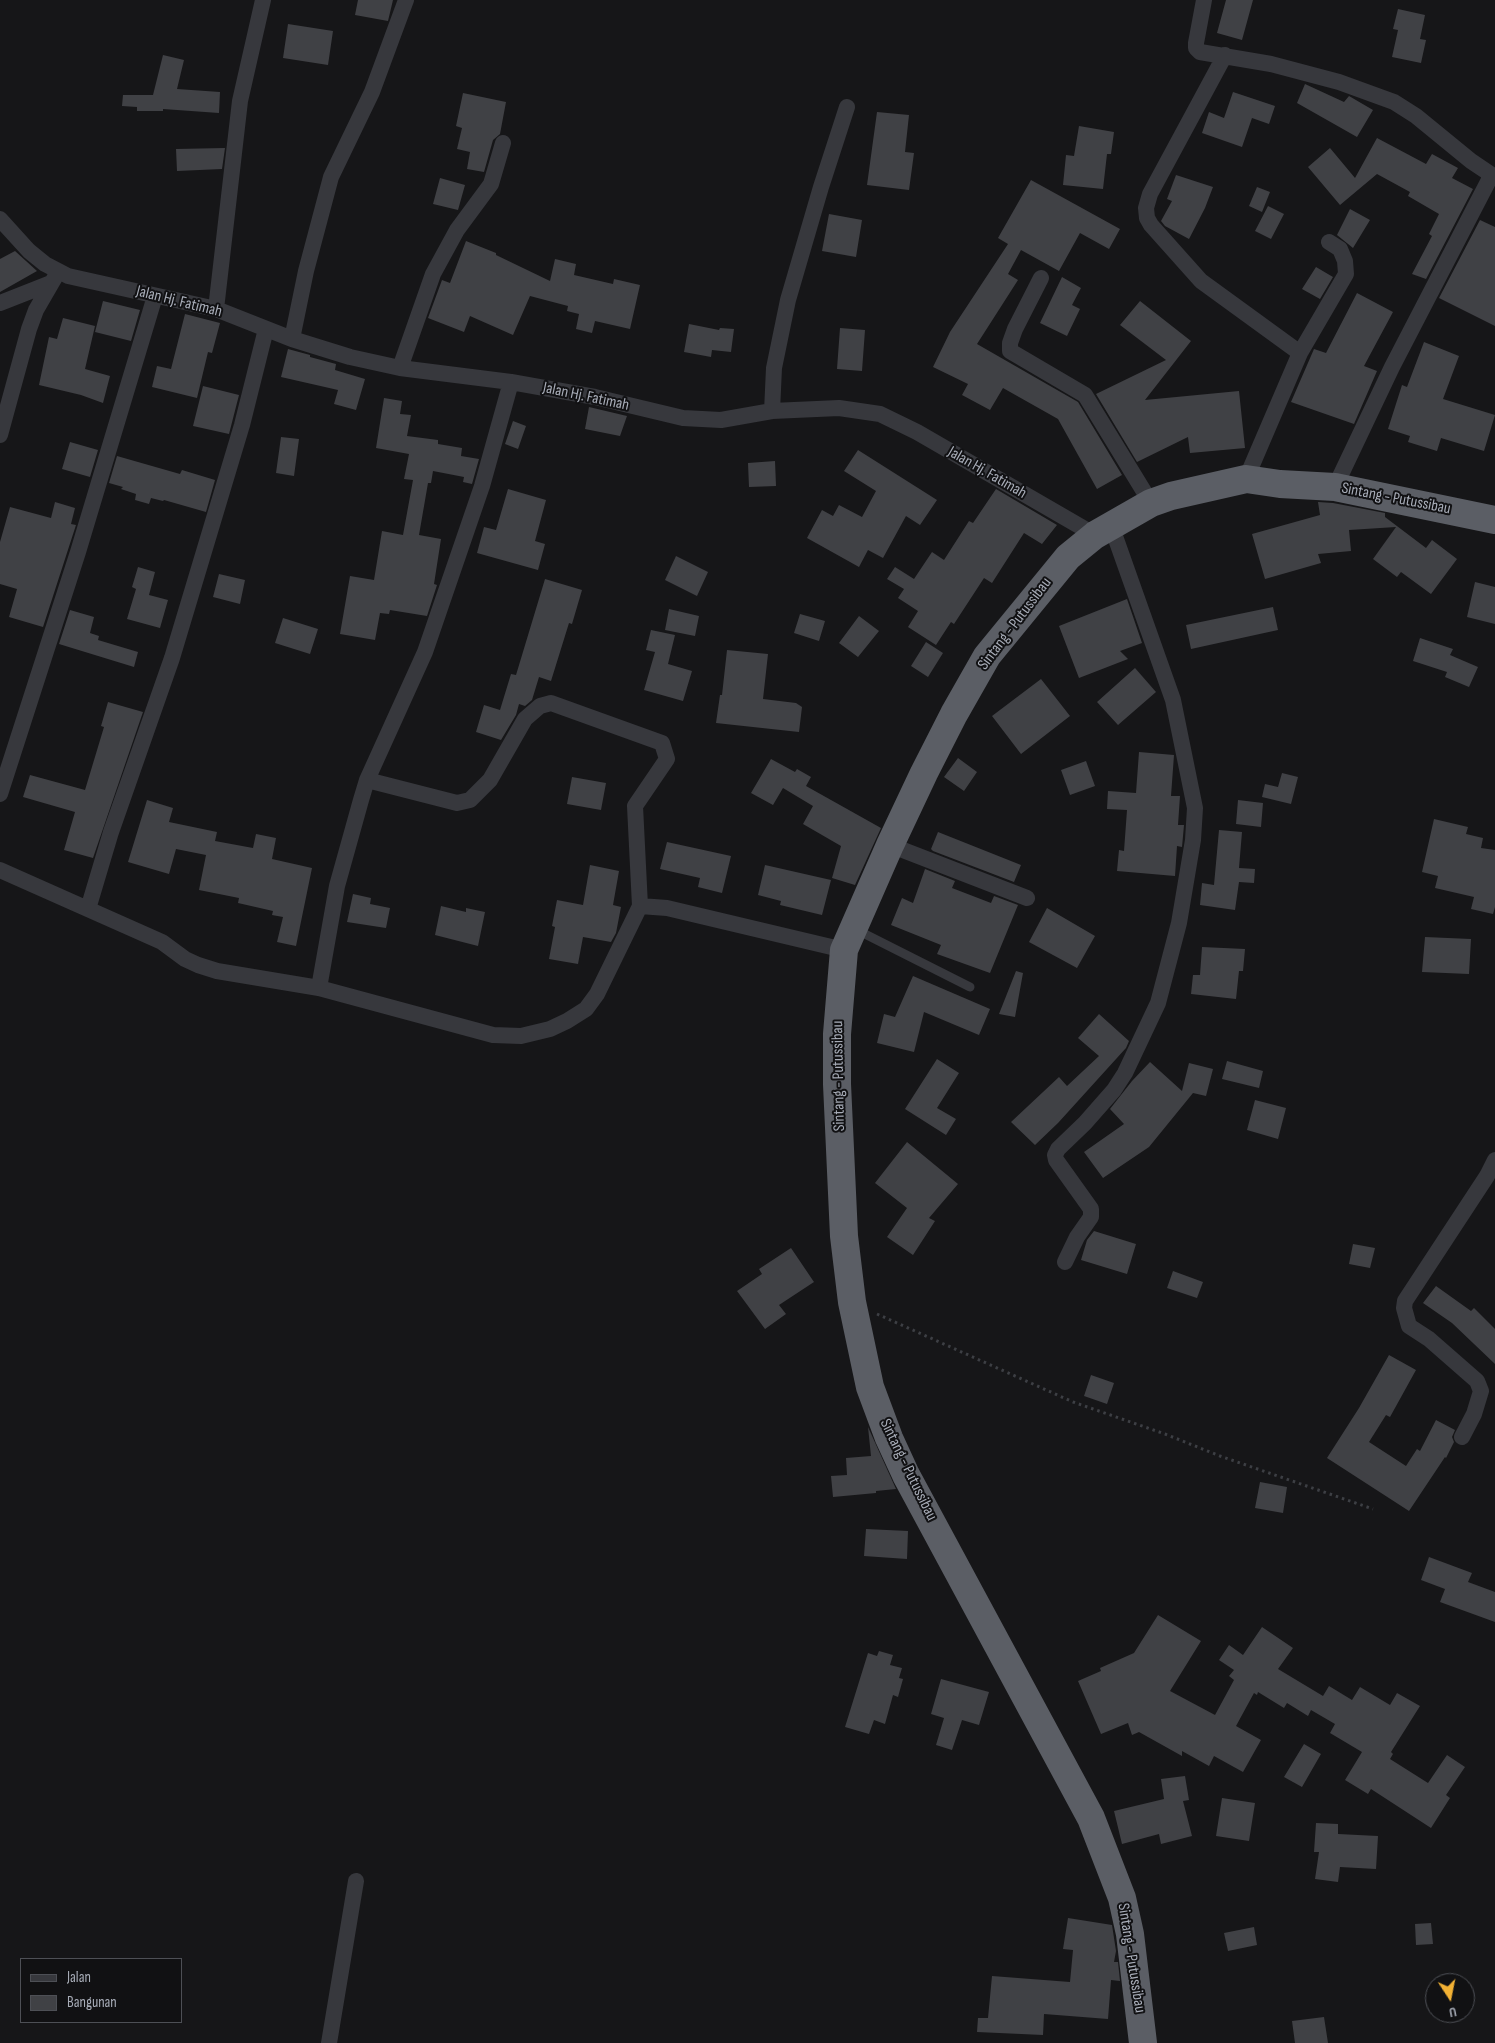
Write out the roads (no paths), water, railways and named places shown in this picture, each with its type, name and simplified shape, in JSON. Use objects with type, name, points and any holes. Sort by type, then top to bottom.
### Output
[{"type":"highway","name":"Sintang - Putussibau","points":[[1143,2043],[1128,1925],[1122,1898],[1091,1818],[906,1475],[889,1438],[870,1387],[852,1302],[844,1236],[837,1084],[837,1034],[848,939],[890,844],[954,714],[987,656],[1068,557],[1103,530],[1151,503],[1171,496],[1246,479],[1280,484],[1335,487],[1495,520]]},
{"type":"street","points":[[216,309],[240,101],[262,0]]},
{"type":"street","points":[[292,339],[306,271],[331,178],[372,92],[406,0]]},
{"type":"street","points":[[1204,0],[1196,32],[1196,48],[1200,52],[1225,55],[1339,82],[1394,102],[1416,116],[1493,177],[1392,367],[1335,487]]},
{"type":"street","points":[[1225,55],[1150,194],[1146,208],[1147,218],[1151,225],[1201,281],[1300,353]]},
{"type":"street","points":[[772,411],[774,368],[788,300],[847,107]]},
{"type":"street","points":[[400,368],[432,274],[457,230],[491,184],[503,142]]},
{"type":"street","name":"Jalan Hj. Fatimah","points":[[0,219],[54,278],[78,278],[216,309],[292,339],[350,357],[400,368],[512,382],[595,397],[683,418],[721,420],[772,411],[839,408],[880,414],[1103,530]]},
{"type":"street","points":[[1246,479],[1300,353],[1346,274],[1345,260],[1340,249],[1329,242]]},
{"type":"street","points":[[0,303],[54,278]]},
{"type":"street","points":[[0,434],[29,329],[54,278]]},
{"type":"street","points":[[1041,278],[1015,329],[1010,342],[1010,351],[1085,395],[1151,503]]},
{"type":"street","points":[[0,794],[81,542],[155,296]]},
{"type":"street","points":[[88,909],[111,832],[172,658],[242,425],[266,329]]},
{"type":"street","points":[[320,988],[337,886],[367,780],[425,652],[482,486],[512,382]]},
{"type":"street","points":[[1065,1262],[1076,1237],[1091,1217],[1091,1209],[1056,1160],[1055,1154],[1114,1090],[1125,1073],[1158,1003],[1179,923],[1194,840],[1195,808],[1173,700],[1103,530]]},
{"type":"street","points":[[0,870],[162,942],[198,965],[217,971],[320,988],[493,1035],[521,1036],[550,1029],[586,1009],[597,994],[640,906],[635,806],[667,759],[662,743],[551,703],[540,706],[526,719],[490,780],[470,800],[457,803],[367,780]]},
{"type":"street","points":[[890,844],[1027,898]]},
{"type":"street","points":[[640,906],[668,908],[848,939]]},
{"type":"street","points":[[1462,1437],[1474,1414],[1482,1391],[1477,1381],[1429,1339],[1409,1326],[1404,1308],[1405,1301],[1487,1176],[1495,1160]]},
{"type":"street","points":[[329,2043],[356,1882]]},
{"type":"lane","points":[[848,939],[970,987]]}]
